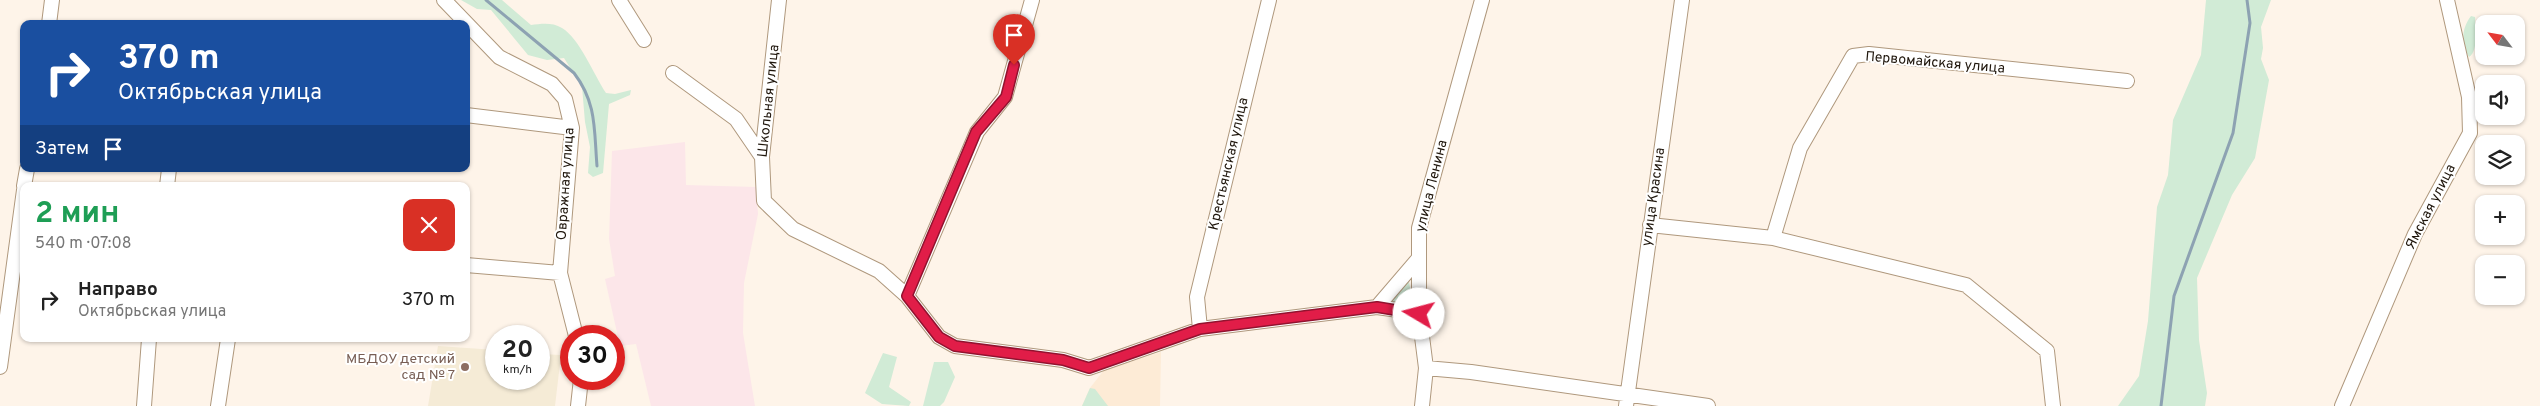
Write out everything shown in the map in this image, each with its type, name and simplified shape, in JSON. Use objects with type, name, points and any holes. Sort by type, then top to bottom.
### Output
[{"type":"street","points":[[50,20],[52,0]]},
{"type":"street","name":"Овражная улица","points":[[444,0],[463,20]]},
{"type":"street","points":[[619,0],[644,40]]},
{"type":"street","name":"Школьная улица","points":[[779,0],[762,157],[764,201],[793,229],[879,271],[907,296]]},
{"type":"street","points":[[1032,0],[1006,97],[976,132],[907,296],[939,337],[955,346],[1063,360],[1089,368],[1200,329],[1377,307],[1419,314]]},
{"type":"street","name":"Крестьянская улица","points":[[1200,329],[1197,297],[1270,0]]},
{"type":"street","name":"улица Ленина","points":[[1422,406],[1426,368],[1419,314],[1419,228],[1482,0]]},
{"type":"street","name":"улица Красина","points":[[1627,401],[1682,0]]},
{"type":"street","name":"Ямская улица","points":[[2342,406],[2415,234],[2470,133],[2470,97],[2447,0]]},
{"type":"street","name":"Овражная улица","points":[[470,27],[499,57],[552,84],[566,100],[572,128],[560,273],[573,325]]},
{"type":"street","name":"Первомайская улица","points":[[1772,238],[1800,148],[1853,56],[1870,54],[2127,81]]},
{"type":"street","points":[[673,73],[736,119],[762,157]]},
{"type":"street","points":[[470,115],[572,128]]},
{"type":"street","points":[[0,367],[20,218]]},
{"type":"street","points":[[1650,225],[1772,238],[1966,285],[2047,351],[2053,406]]},
{"type":"street","points":[[1377,307],[1419,258]]},
{"type":"street","points":[[470,266],[560,273]]},
{"type":"street","points":[[144,406],[149,342]]},
{"type":"street","points":[[218,406],[228,342]]},
{"type":"street","points":[[1426,368],[1471,372],[1627,401],[1708,406]]},
{"type":"street","points":[[578,406],[580,390]]},
{"type":"shaded area","points":[[685,142],[686,185],[756,187],[758,214],[744,283],[743,333],[755,406],[651,406],[636,344],[625,345],[625,325],[615,325],[605,279],[615,276],[609,239],[612,151]]},
{"type":"shaded area","name":"МБДОУ детский сад № 7","points":[[438,346],[485,349],[485,390],[550,390],[550,354],[560,355],[555,406],[428,406]]},
{"type":"shaded area","points":[[1161,352],[1160,406],[1082,406],[1090,388],[1104,370]]},
{"type":"green space","points":[[461,0],[502,0],[531,25],[550,24],[562,28],[575,40],[606,93],[615,94],[631,90],[630,95],[609,104],[603,173],[593,177],[588,173],[590,147],[585,122],[582,87],[564,58],[547,60],[528,55],[491,10],[477,9]]},
{"type":"green space","points":[[2206,0],[2271,0],[2261,27],[2263,48],[2261,59],[2269,80],[2255,158],[2232,195],[2197,278],[2199,340],[2207,393],[2205,406],[2118,406],[2139,376],[2148,321],[2157,207],[2168,175],[2173,120],[2201,55]]},
{"type":"green space","points":[[2471,16],[2475,17],[2475,44],[2472,54],[2469,57],[2463,42],[2465,26]]},
{"type":"green space","points":[[1405,282],[1409,282],[1412,299],[1410,304],[1387,304]]},
{"type":"green space","points":[[883,353],[897,357],[889,387],[911,402],[909,406],[882,404],[865,393]]},
{"type":"green space","points":[[934,362],[948,362],[955,377],[944,402],[940,406],[923,406]]},
{"type":"green space","points":[[1090,388],[1095,389],[1108,406],[1082,406]]},
{"type":"waterway","points":[[486,0],[574,73],[591,106],[597,166]]},
{"type":"waterway","points":[[2161,406],[2174,296],[2233,133],[2250,23],[2247,0]]},
{"type":"place","name":"МБДОУ детский сад № 7","points":[[465,367]]},
{"type":"route","points":[[1014,65],[1006,97],[976,132],[907,296],[939,337],[955,346],[1063,360],[1089,368],[1200,329],[1377,307],[1419,314]]}]
